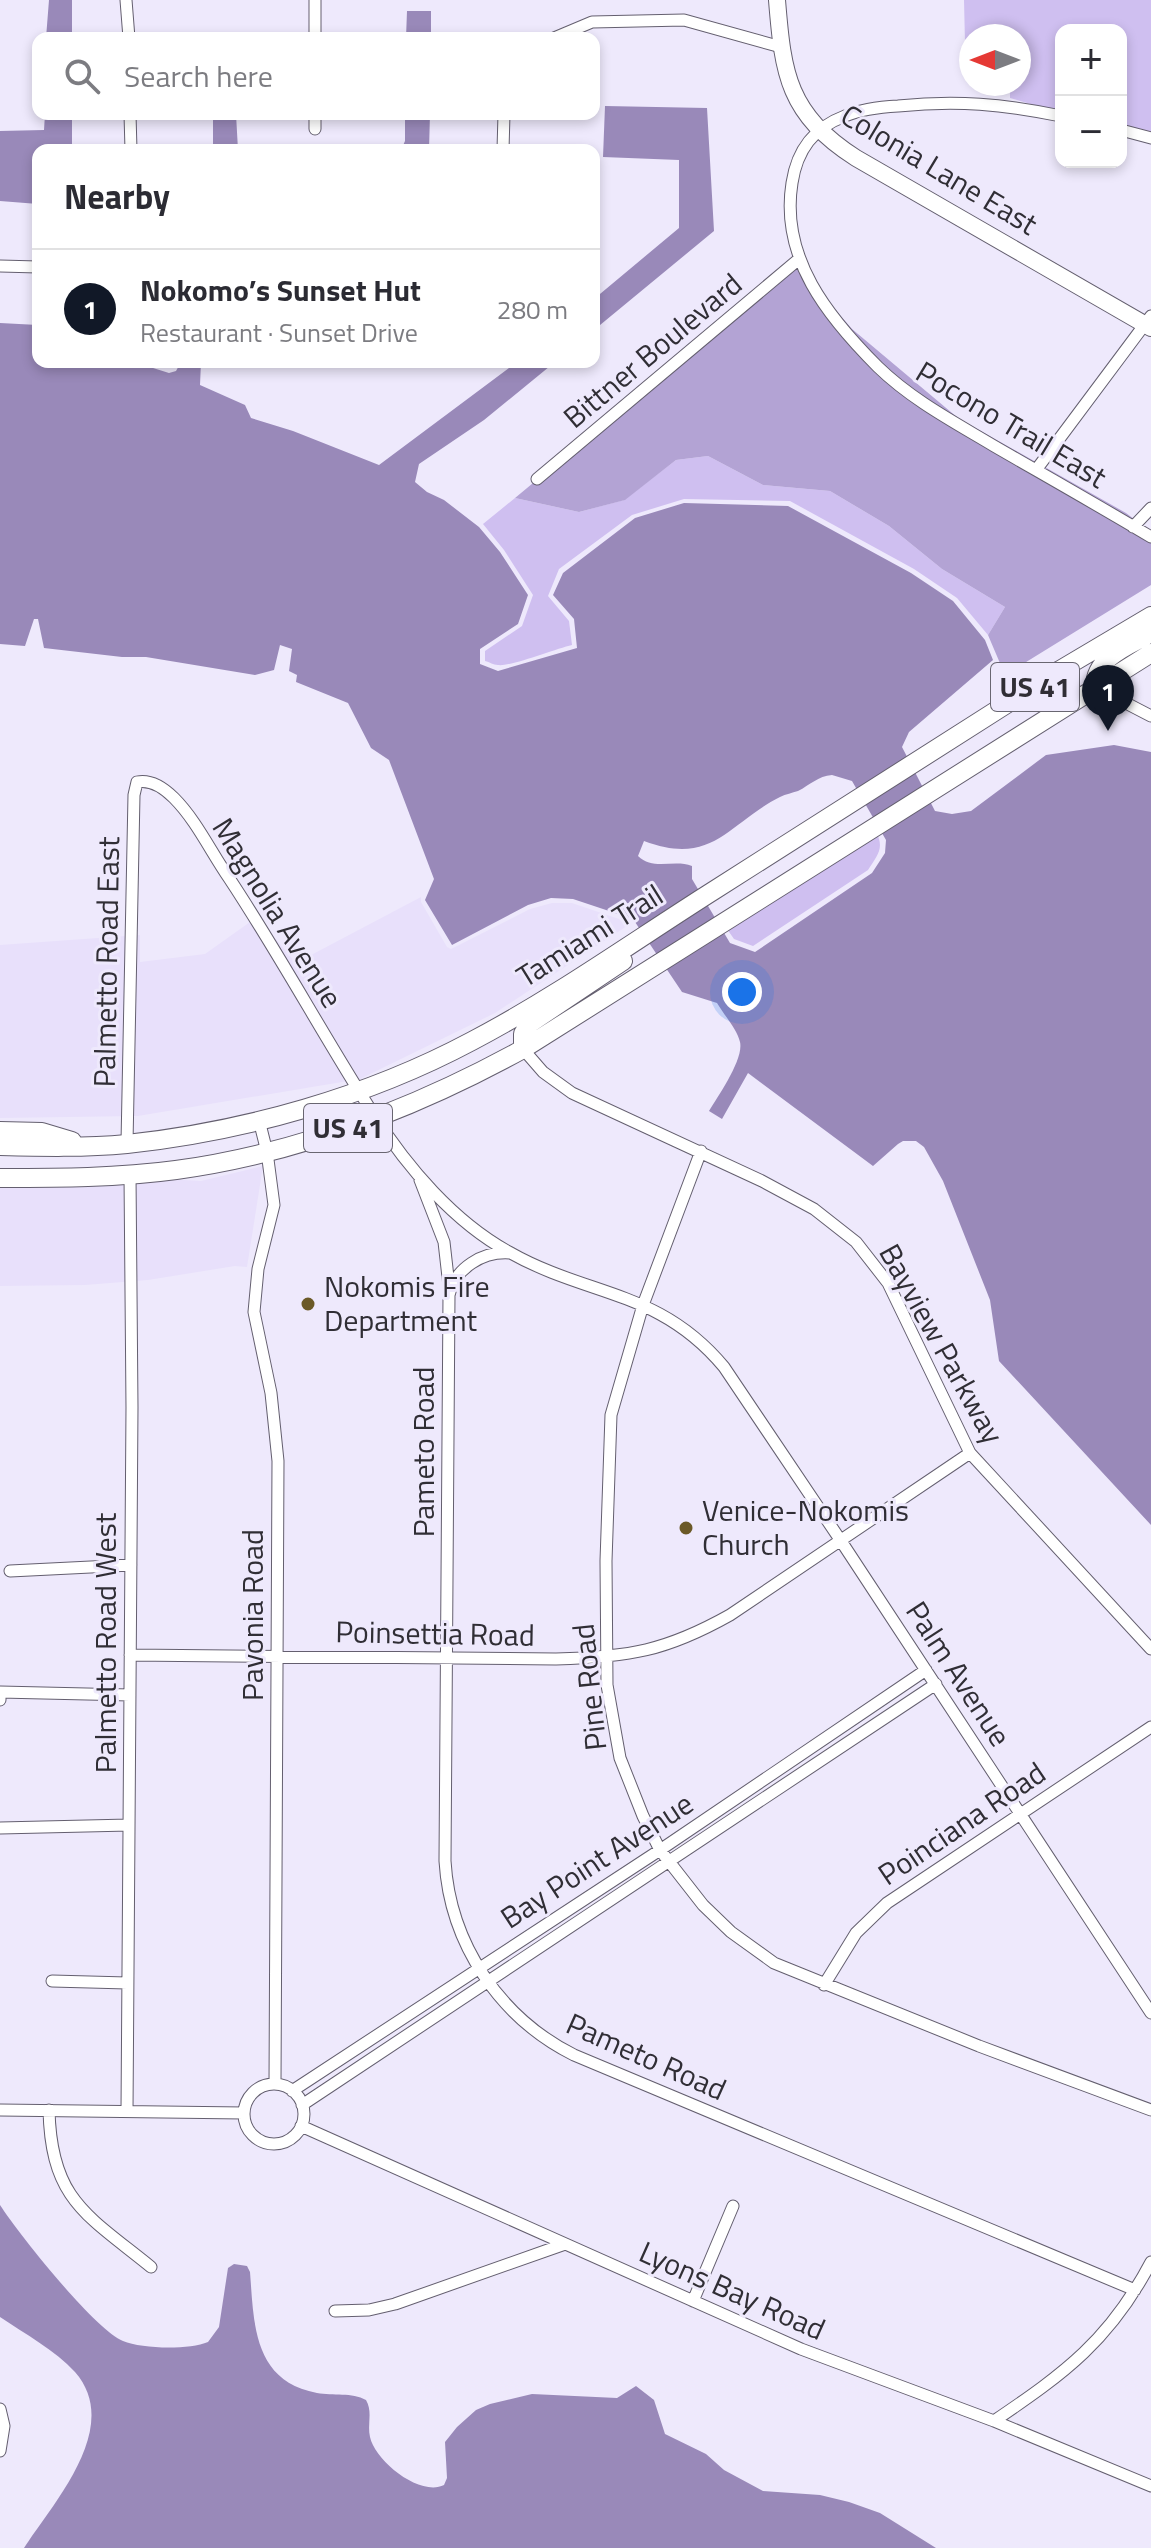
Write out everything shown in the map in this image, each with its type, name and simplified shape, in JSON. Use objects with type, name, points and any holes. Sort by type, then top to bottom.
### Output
[{"type":"main road","name":"Tamiami Trail","points":[[0,1146],[127,1143],[259,1120],[359,1091],[401,1075],[472,1041],[642,937],[1151,616]]},
{"type":"main road","points":[[1095,687],[1095,676],[1103,662],[1151,633]]},
{"type":"main road","name":"Tamiami Trail","points":[[0,1178],[130,1175],[213,1164],[267,1152],[376,1119],[453,1085],[523,1049],[1151,653]]},
{"type":"main road","points":[[523,1049],[523,1034],[529,1024],[614,969],[642,937]]},
{"type":"main road","points":[[0,1131],[42,1132],[86,1146]]},
{"type":"street","points":[[126,0],[129,32]]},
{"type":"street","points":[[315,0],[315,32]]},
{"type":"street","name":"Colonia Lane East","points":[[777,0],[781,47],[788,79],[797,100],[820,131],[856,158],[1149,323]]},
{"type":"street","points":[[568,32],[592,22],[684,20],[781,47]]},
{"type":"street","points":[[820,131],[855,112],[939,101],[992,103],[1055,115]]},
{"type":"street","points":[[130,120],[131,144]]},
{"type":"street","points":[[315,120],[315,129]]},
{"type":"street","points":[[503,144],[504,120]]},
{"type":"street","name":"Pocono Trail East","points":[[820,131],[800,151],[793,176],[791,229],[799,259],[810,282],[832,313],[892,379],[936,411],[1151,537]]},
{"type":"street","points":[[1127,132],[1151,138]]},
{"type":"street","name":"Bittner Boulevard","points":[[537,479],[799,259]]},
{"type":"street","points":[[0,266],[32,267]]},
{"type":"street","points":[[1036,470],[1149,323]]},
{"type":"street","points":[[1133,527],[1151,508]]},
{"type":"street","points":[[1095,687],[1151,716]]},
{"type":"street","name":"Magnolia Avenue","points":[[137,782],[153,782],[181,806],[257,920],[376,1119]]},
{"type":"street","name":"Palmetto Road East","points":[[127,1143],[134,795],[137,782]]},
{"type":"street","name":"Bayview Parkway","points":[[523,1049],[543,1072],[572,1093],[701,1151],[814,1209],[843,1230],[868,1254],[888,1283],[970,1453],[1151,1649]]},
{"type":"street","name":"Palm Avenue","points":[[376,1119],[417,1173],[458,1215],[510,1253],[643,1305],[687,1330],[724,1367],[1151,2013]]},
{"type":"street","name":"Pavonia Road","points":[[259,1120],[274,1205],[258,1269],[254,1312],[271,1393],[277,1440],[275,2084]]},
{"type":"street","name":"Pine Road","points":[[701,1151],[643,1305],[611,1415],[607,1457],[606,1657],[610,1706],[620,1758],[643,1816],[660,1850],[703,1905],[745,1944],[774,1963],[1151,2110]]},
{"type":"street","name":"Pameto Road","points":[[417,1173],[444,1242],[449,1270],[446,1878],[457,1921],[488,1982],[521,2020],[566,2051],[1135,2290]]},
{"type":"street","name":"Palmetto Road West","points":[[127,2111],[130,1175]]},
{"type":"street","points":[[449,1295],[452,1282],[462,1270],[487,1256],[510,1253]]},
{"type":"street","name":"Poinsettia Road","points":[[130,1655],[606,1657],[643,1652],[699,1632],[970,1453]]},
{"type":"street","points":[[10,1571],[131,1565]]},
{"type":"street","name":"Bay Point Avenue","points":[[292,2091],[660,1850],[926,1670]]},
{"type":"street","name":"Bay Point Avenue","points":[[302,2105],[936,1684]]},
{"type":"street","points":[[0,1700],[0,1692],[130,1695]]},
{"type":"street","name":"Poinciana Road","points":[[824,1985],[856,1933],[876,1912],[1151,1727]]},
{"type":"street","points":[[0,1828],[129,1825]]},
{"type":"street","points":[[52,1981],[127,1983]]},
{"type":"street","points":[[275,2084],[292,2091],[302,2105],[301,2126],[289,2139],[272,2143],[255,2137],[245,2122],[244,2113],[250,2095],[265,2085],[275,2084]]},
{"type":"street","points":[[0,2110],[244,2113]]},
{"type":"street","points":[[49,2110],[53,2158],[64,2186],[94,2221],[151,2267]]},
{"type":"street","name":"Lyons Bay Road","points":[[301,2126],[801,2349],[994,2421],[1151,2486]]},
{"type":"street","points":[[693,2301],[733,2206]]},
{"type":"street","points":[[335,2311],[369,2310],[409,2300],[565,2244]]},
{"type":"street","points":[[994,2421],[1086,2353],[1110,2327],[1151,2262]]},
{"type":"street","points":[[0,2409],[4,2426],[0,2451]]},
{"type":"shaded area","points":[[49,0],[72,0],[72,32],[46,32]]},
{"type":"shaded area","points":[[964,0],[1151,0],[1151,139],[1127,132],[1127,24],[1055,24],[1055,111],[1010,98],[1031,96],[1031,24],[965,24]]},
{"type":"shaded area","points":[[407,11],[431,11],[431,32],[406,32]]},
{"type":"shaded area","points":[[605,106],[707,108],[714,231],[600,325],[600,294],[679,228],[679,160],[603,157]]},
{"type":"shaded area","points":[[45,120],[72,120],[72,144],[32,144],[32,204],[0,201],[0,131],[44,130]]},
{"type":"shaded area","points":[[213,120],[236,120],[238,144],[213,144]]},
{"type":"shaded area","points":[[405,120],[430,120],[429,144],[404,144]]},
{"type":"shaded area","points":[[796,265],[852,329],[958,418],[1126,513],[1151,532],[1151,585],[1005,675],[988,635],[1005,607],[942,569],[889,526],[830,491],[763,485],[708,456],[676,460],[625,500],[579,512],[515,498]]},
{"type":"shaded area","points":[[0,323],[32,325],[32,368],[153,368],[169,373],[178,368],[201,368],[200,385],[245,405],[251,418],[379,465],[509,368],[548,368],[484,420],[419,464],[415,482],[479,527],[500,552],[528,595],[518,624],[480,649],[480,664],[498,671],[577,648],[574,619],[553,595],[563,573],[635,518],[684,503],[788,506],[911,573],[953,601],[985,640],[993,660],[909,732],[902,747],[935,811],[952,814],[971,811],[1046,755],[1114,745],[1151,752],[1151,1525],[999,1361],[990,1300],[943,1181],[924,1147],[916,1141],[903,1141],[873,1166],[748,1073],[722,1119],[709,1111],[738,1058],[740,1042],[717,1003],[682,992],[633,919],[573,899],[551,898],[528,905],[452,945],[425,900],[434,879],[389,760],[371,748],[348,703],[296,682],[297,675],[289,671],[292,649],[280,645],[274,670],[255,675],[146,657],[44,648],[38,619],[34,619],[25,646],[0,644]],"holes":[[[832,775],[852,781],[886,840],[885,853],[872,873],[755,952],[730,943],[692,879],[692,866],[650,863],[638,856],[644,841],[668,848],[687,849],[704,845],[780,797]]]},
{"type":"shaded area","points":[[708,456],[763,485],[830,491],[889,526],[942,569],[1005,607],[988,635],[957,598],[914,569],[790,501],[684,499],[632,515],[559,569],[548,596],[569,621],[572,645],[504,665],[485,661],[485,651],[522,626],[533,595],[483,524],[515,498],[579,512],[624,500],[676,460]]},
{"type":"shaded area","points":[[876,832],[880,847],[868,870],[753,946],[734,939],[727,929]]},
{"type":"shaded area","points":[[421,897],[421,902],[451,949],[530,909],[552,903],[572,903],[619,919],[627,926],[495,1013],[360,1079],[138,1116],[0,1118],[0,945],[140,935],[140,962],[205,954],[257,917],[296,963]]},
{"type":"shaded area","points":[[263,1166],[247,1267],[85,1285],[0,1286],[0,1184],[151,1178],[201,1181]]},
{"type":"shaded area","points":[[0,2205],[77,2301],[110,2333],[131,2344],[178,2347],[208,2342],[219,2327],[228,2268],[234,2264],[247,2266],[256,2330],[269,2363],[280,2376],[296,2386],[317,2393],[349,2395],[366,2400],[370,2437],[380,2456],[400,2474],[423,2486],[444,2485],[447,2478],[445,2442],[476,2410],[532,2394],[617,2398],[636,2386],[654,2400],[665,2434],[706,2454],[724,2470],[763,2491],[820,2495],[880,2513],[936,2548],[24,2548],[79,2463],[88,2440],[92,2416],[88,2393],[75,2372],[49,2349],[0,2317]]},
{"type":"place","name":"Nokomo’s Sunset Hut","points":[[1108,731]]},
{"type":"place","name":"Nokomis Fire Department","points":[[308,1304]]},
{"type":"place","name":"Venice-Nokomis Church","points":[[686,1528]]}]
